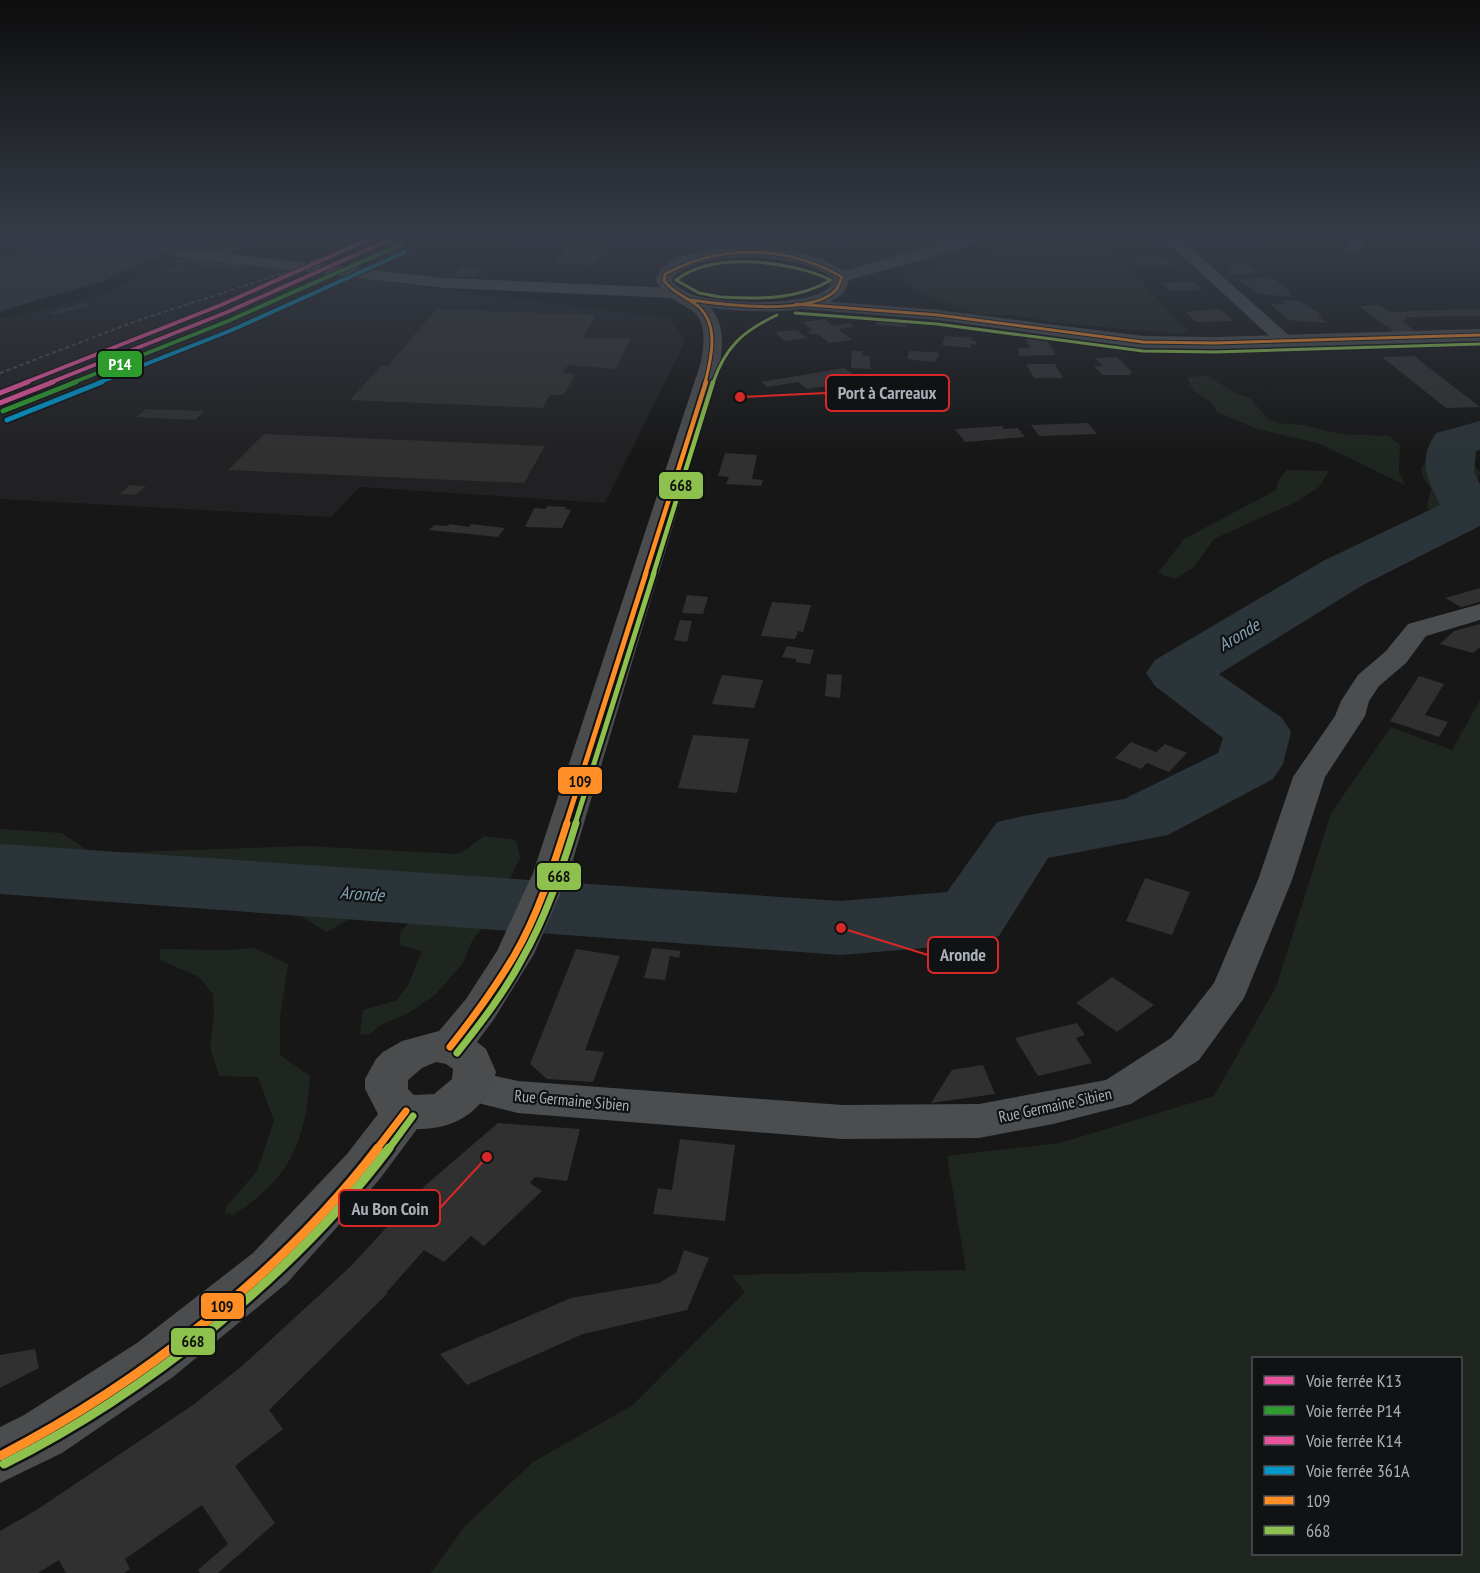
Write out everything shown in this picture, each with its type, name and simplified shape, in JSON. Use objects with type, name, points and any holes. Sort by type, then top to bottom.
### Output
[{"type":"main road","points":[[450,1047],[480,1009],[520,941],[551,873],[712,356],[714,331],[709,316],[700,309]]},
{"type":"main road","points":[[712,356],[745,321],[768,309]]},
{"type":"main road","points":[[450,1047],[462,1051],[475,1067],[476,1077],[472,1088],[464,1098],[440,1111],[427,1113],[406,1111],[393,1102],[388,1094],[389,1075],[396,1064],[421,1048],[450,1047]]},
{"type":"main road","points":[[0,1456],[43,1434],[155,1360],[270,1268],[363,1167],[406,1111]]},
{"type":"street","points":[[866,309],[939,315],[1143,342],[1285,341],[1480,335]]},
{"type":"street","points":[[914,309],[939,315]]},
{"type":"street","points":[[1250,309],[1285,341]]},
{"type":"street","name":"Rue Germaine Sibien","points":[[472,1088],[518,1097],[842,1122],[979,1121],[1053,1108],[1117,1093],[1185,1049],[1232,988],[1275,880],[1309,777],[1350,716],[1355,701],[1368,681],[1396,657],[1417,630],[1480,612]]},
{"type":"shaded area","points":[[42,309],[602,309],[670,318],[685,342],[605,503],[360,487],[331,517],[0,499],[0,319]]},
{"type":"shaded area","points":[[965,309],[1167,309],[1189,332],[1180,334],[1057,323],[1015,315],[977,314]]},
{"type":"shaded area","points":[[1208,376],[1235,393],[1250,398],[1268,419],[1278,423],[1303,425],[1340,434],[1389,436],[1400,445],[1399,472],[1405,485],[1318,443],[1257,429],[1217,412],[1212,403],[1193,390],[1187,377]]},
{"type":"shaded area","points":[[1475,446],[1470,461],[1480,472],[1474,492],[1480,502],[1480,518],[1474,523],[1467,523],[1462,522],[1462,514],[1469,499],[1461,476],[1456,472],[1462,451]]},
{"type":"shaded area","points":[[1428,458],[1437,462],[1437,471],[1449,491],[1450,506],[1438,510],[1427,508],[1431,488],[1424,479],[1421,469]]},
{"type":"shaded area","points":[[1287,470],[1329,471],[1319,487],[1296,502],[1214,539],[1193,568],[1175,579],[1158,573],[1184,539],[1276,490],[1278,481]]},
{"type":"shaded area","points":[[1480,700],[1480,1573],[431,1573],[465,1526],[533,1462],[633,1405],[745,1292],[731,1275],[966,1270],[947,1156],[1060,1143],[1214,1096],[1276,987],[1331,813],[1391,727],[1452,750]]},
{"type":"shaded area","points":[[0,829],[62,833],[87,850],[102,853],[307,846],[457,854],[484,836],[516,840],[520,858],[489,920],[472,941],[463,963],[436,994],[410,1012],[379,1026],[369,1035],[360,1034],[363,1010],[397,1000],[408,985],[422,951],[399,945],[401,931],[414,917],[432,886],[417,880],[395,881],[364,894],[348,920],[327,932],[295,913],[292,905],[312,875],[247,871],[71,896],[0,893]]},
{"type":"shaded area","points":[[255,948],[288,964],[280,1017],[280,1055],[310,1076],[304,1121],[291,1157],[269,1187],[233,1215],[225,1213],[226,1207],[257,1171],[274,1121],[258,1077],[219,1076],[210,1047],[214,1017],[213,994],[199,977],[160,960],[160,949]]},
{"type":"building","points":[[61,309],[76,309],[53,315],[48,313]]},
{"type":"building","points":[[436,309],[596,315],[583,338],[631,338],[616,369],[568,365],[563,373],[575,374],[564,395],[550,395],[543,408],[350,400],[381,366],[388,366]]},
{"type":"building","points":[[1220,309],[1233,321],[1196,322],[1186,312]]},
{"type":"building","points":[[1276,309],[1313,309],[1323,316],[1318,316],[1327,323],[1288,320]]},
{"type":"building","points":[[1364,309],[1386,309],[1390,312],[1480,310],[1480,316],[1404,317],[1407,320],[1402,321],[1418,333],[1396,333]]},
{"type":"building","points":[[825,319],[833,326],[850,323],[854,327],[838,329],[852,340],[829,343],[819,335],[810,334],[808,331],[812,330],[803,322]]},
{"type":"building","points":[[878,321],[907,323],[906,327],[876,325]]},
{"type":"building","points":[[797,330],[807,338],[785,341],[775,332]]},
{"type":"building","points":[[945,336],[973,338],[972,341],[977,341],[976,345],[971,344],[971,348],[942,345]]},
{"type":"building","points":[[1025,339],[1046,339],[1056,355],[1019,356],[1019,348],[1030,348]]},
{"type":"building","points":[[852,351],[863,351],[862,356],[870,356],[870,369],[851,368]]},
{"type":"building","points":[[909,351],[940,353],[935,362],[907,359]]},
{"type":"building","points":[[1414,356],[1480,407],[1446,408],[1382,357]]},
{"type":"building","points":[[1117,357],[1133,373],[1129,373],[1131,375],[1102,375],[1094,366],[1103,366],[1094,358]]},
{"type":"building","points":[[1026,364],[1055,364],[1063,378],[1034,378]]},
{"type":"building","points":[[844,368],[862,380],[863,385],[847,387],[842,384],[807,389],[798,382],[767,387],[761,382]]},
{"type":"building","points":[[146,409],[204,411],[195,420],[136,417]]},
{"type":"building","points":[[1088,423],[1097,434],[1039,436],[1031,425]]},
{"type":"building","points":[[1002,426],[1004,429],[1018,428],[1025,437],[965,442],[955,429]]},
{"type":"building","points":[[264,434],[545,446],[524,483],[228,470]]},
{"type":"building","points":[[725,453],[757,455],[752,479],[763,480],[761,486],[726,484],[729,477],[718,476]]},
{"type":"building","points":[[130,485],[146,486],[136,495],[120,494]]},
{"type":"building","points":[[547,506],[566,507],[565,509],[571,510],[562,528],[525,527],[534,508],[546,509]]},
{"type":"building","points":[[449,524],[505,528],[498,537],[429,530],[434,525],[448,526]]},
{"type":"building","points":[[1480,588],[1480,602],[1461,607],[1445,598]]},
{"type":"building","points":[[687,595],[708,597],[703,614],[682,613]]},
{"type":"building","points":[[772,602],[811,605],[803,632],[798,631],[795,639],[761,636]]},
{"type":"building","points":[[680,620],[692,621],[687,642],[674,640]]},
{"type":"building","points":[[1480,624],[1480,647],[1473,653],[1440,644],[1454,631]]},
{"type":"building","points":[[787,646],[814,650],[810,664],[782,657]]},
{"type":"building","points":[[827,674],[842,675],[840,698],[825,696]]},
{"type":"building","points":[[722,675],[763,680],[754,708],[712,704]]},
{"type":"building","points":[[1419,676],[1444,684],[1425,715],[1448,722],[1439,737],[1390,721]]},
{"type":"building","points":[[693,735],[749,739],[737,793],[678,788]]},
{"type":"building","points":[[1131,742],[1156,752],[1165,744],[1187,753],[1169,772],[1147,763],[1141,769],[1115,758]]},
{"type":"building","points":[[1145,878],[1190,892],[1172,935],[1126,921]]},
{"type":"building","points":[[652,948],[681,951],[679,958],[670,956],[665,980],[644,978]]},
{"type":"building","points":[[576,949],[620,956],[585,1050],[604,1052],[593,1082],[547,1079],[530,1064]]},
{"type":"building","points":[[1112,977],[1154,1005],[1117,1032],[1076,1003]]},
{"type":"building","points":[[1077,1023],[1085,1035],[1076,1038],[1092,1063],[1038,1076],[1015,1038]]},
{"type":"building","points":[[983,1065],[995,1094],[931,1103],[952,1070]]},
{"type":"building","points":[[498,1123],[580,1129],[567,1181],[535,1177],[530,1183],[542,1191],[484,1246],[471,1236],[444,1262],[424,1250],[386,1293],[388,1293],[269,1410],[283,1429],[235,1466],[275,1523],[218,1573],[200,1573],[198,1570],[228,1544],[202,1505],[125,1559],[130,1569],[124,1573],[66,1573],[59,1560],[38,1573],[0,1573],[0,1531],[35,1511],[193,1405],[242,1366],[349,1268],[427,1184]]},
{"type":"building","points":[[680,1139],[735,1145],[725,1221],[653,1214],[658,1188],[672,1190]]},
{"type":"building","points":[[684,1250],[709,1258],[687,1310],[583,1334],[467,1385],[440,1354],[571,1298],[659,1283],[676,1273]]},
{"type":"building","points":[[35,1349],[39,1368],[0,1388],[0,1355]]},
{"type":"waterway","name":"Aronde","points":[[0,869],[841,928],[971,917],[1023,839],[1142,819],[1249,764],[1258,732],[1177,673],[1343,573],[1469,511],[1449,473],[1453,443],[1480,435]]},
{"type":"railway","points":[[0,373],[172,309]]},
{"type":"rail line","name":"K14","points":[[0,393],[210,309]]},
{"type":"rail line","name":"K13","points":[[0,403],[233,309]]},
{"type":"rail line","name":"P14","points":[[3,411],[254,309]]},
{"type":"rail line","name":"361A","points":[[7,420],[278,309]]},
{"type":"transit line","name":"109","points":[[450,1047],[480,1009],[515,954],[551,873],[705,385],[712,338],[707,317],[701,309]]},
{"type":"transit line","name":"109","points":[[866,309],[938,315],[1143,342],[1215,343],[1480,335]]},
{"type":"transit line","name":"668","points":[[795,313],[937,324],[1143,351],[1215,352],[1480,344]]},
{"type":"transit line","name":"668","points":[[457,1053],[488,1014],[523,958],[559,877],[720,361],[750,328],[777,315]]},
{"type":"transit line","name":"109","points":[[0,1456],[43,1434],[155,1360],[270,1268],[363,1167],[406,1111]]},
{"type":"transit line","name":"668","points":[[4,1464],[48,1442],[160,1368],[276,1275],[370,1173],[413,1116]]},
{"type":"place","name":"Port à Carreaux","points":[[740,397]]},
{"type":"place","name":"Aronde","points":[[841,928]]},
{"type":"place","name":"Au Bon Coin","points":[[487,1157]]}]
